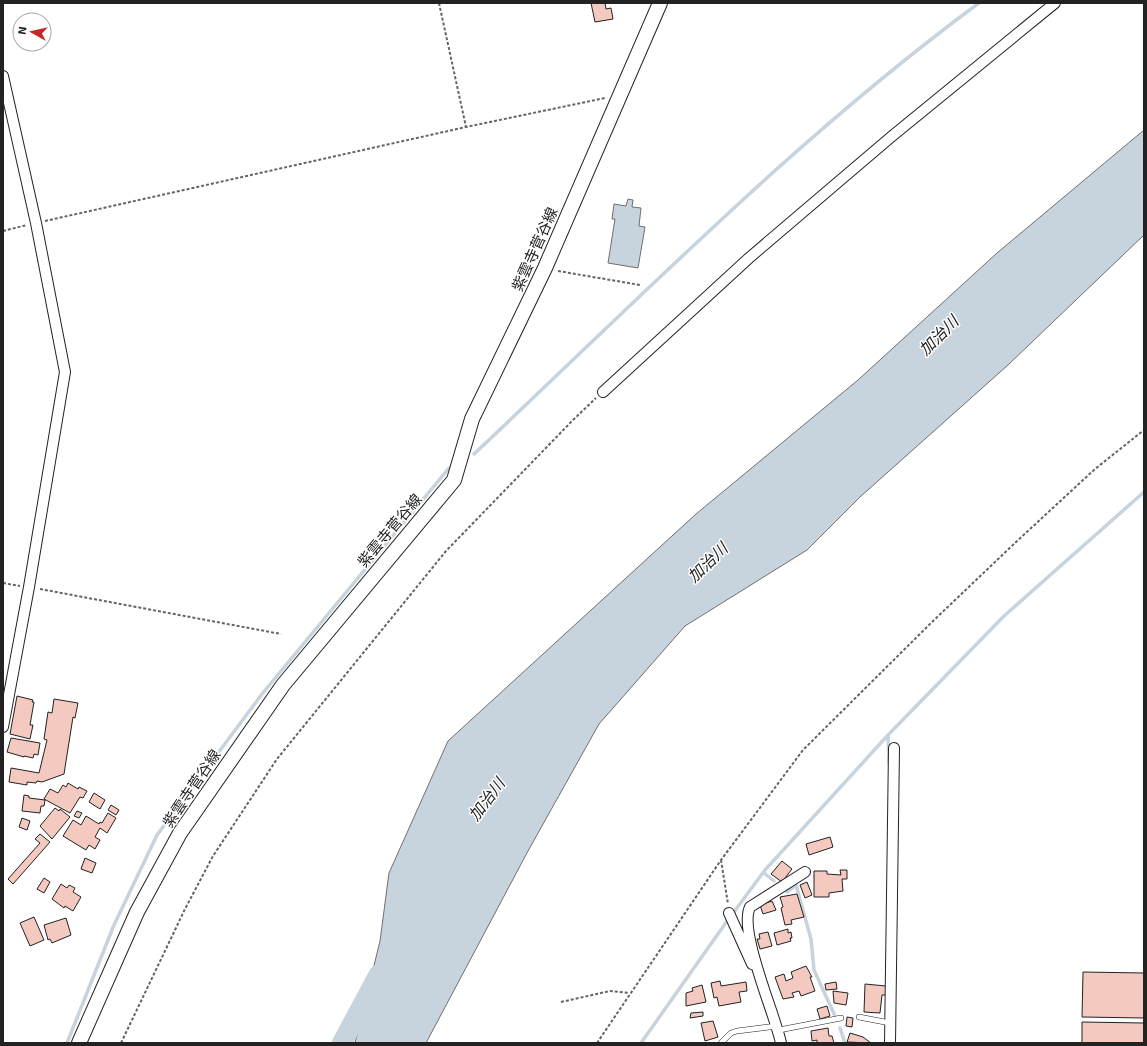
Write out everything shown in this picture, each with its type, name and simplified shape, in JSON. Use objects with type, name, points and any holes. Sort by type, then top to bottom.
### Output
[{"type":"main road","name":"紫雲寺菅谷線","points":[[79,1043],[137,912],[180,833],[284,685],[454,480],[472,419],[545,268],[660,3]]},
{"type":"street","points":[[603,392],[755,253],[891,137],[1056,3]]},
{"type":"street","points":[[3,76],[36,223],[65,372],[29,587],[3,727]]},
{"type":"street","points":[[890,1043],[894,748]]},
{"type":"street","points":[[781,1043],[778,1028],[758,972],[746,914],[750,907],[805,872]]},
{"type":"street","points":[[731,918],[751,962],[758,972]]},
{"type":"lane","points":[[859,1017],[890,1023]]},
{"type":"lane","points":[[721,1043],[731,1033],[737,1031],[778,1028],[841,1018]]},
{"type":"path","points":[[439,3],[466,127]]},
{"type":"path","points":[[3,231],[466,127],[620,96]]},
{"type":"path","points":[[545,268],[640,285]]},
{"type":"path","points":[[121,1043],[184,909],[213,856],[277,759],[446,551],[572,420],[603,392]]},
{"type":"path","points":[[597,1043],[629,993],[721,860],[803,750],[932,622],[1016,542],[1095,469],[1144,430]]},
{"type":"path","points":[[3,583],[281,634]]},
{"type":"path","points":[[721,860],[731,918]]},
{"type":"path","points":[[561,1002],[610,991],[629,993]]},
{"type":"water","points":[[1144,130],[1144,235],[1008,365],[860,497],[807,550],[685,626],[599,724],[528,851],[426,1043],[355,1043],[380,941],[389,873],[448,741],[696,514],[858,380],[997,253]]},
{"type":"water","points":[[628,199],[633,200],[632,207],[641,208],[639,226],[645,227],[638,268],[608,263],[615,219],[612,219],[614,204],[626,206]]},
{"type":"building","points":[[591,3],[605,3],[606,9],[611,8],[613,19],[595,22]]},
{"type":"building","points":[[17,696],[33,700],[32,702],[34,702],[30,725],[33,725],[30,739],[10,734]]},
{"type":"building","points":[[54,699],[78,703],[75,718],[73,717],[64,774],[42,782],[27,782],[27,785],[9,782],[11,768],[39,773],[47,740],[44,739],[48,712],[52,713]]},
{"type":"building","points":[[11,738],[40,743],[38,755],[34,754],[33,758],[7,752]]},
{"type":"building","points":[[68,783],[78,789],[79,787],[87,791],[83,798],[80,797],[70,813],[44,799],[50,789],[58,793],[63,785],[66,787]]},
{"type":"building","points":[[94,793],[105,800],[100,809],[89,802]]},
{"type":"building","points":[[24,795],[29,796],[29,798],[45,800],[44,806],[41,806],[40,813],[22,811]]},
{"type":"building","points":[[111,805],[119,810],[116,815],[108,810]]},
{"type":"building","points":[[55,808],[59,811],[60,809],[70,817],[52,839],[40,826]]},
{"type":"building","points":[[77,811],[82,813],[79,818],[74,816]]},
{"type":"building","points":[[108,813],[116,818],[107,833],[100,828],[95,837],[100,840],[95,849],[89,845],[86,850],[63,836],[73,820],[81,825],[86,816],[99,824],[100,822],[102,823]]},
{"type":"building","points":[[22,818],[30,821],[27,830],[19,827]]},
{"type":"building","points":[[40,834],[50,842],[13,884],[8,879],[40,843],[35,839]]},
{"type":"building","points":[[830,837],[833,847],[809,855],[806,844]]},
{"type":"building","points":[[85,858],[96,863],[92,873],[81,869]]},
{"type":"building","points":[[782,861],[792,869],[782,882],[771,874]]},
{"type":"building","points":[[840,870],[847,870],[847,879],[842,879],[843,891],[829,893],[829,897],[814,897],[814,871],[827,871],[827,874],[841,875]]},
{"type":"building","points":[[44,878],[50,882],[44,893],[37,889]]},
{"type":"building","points":[[807,882],[812,895],[805,898],[800,885]]},
{"type":"building","points":[[61,884],[67,888],[69,885],[75,888],[73,892],[81,897],[73,911],[65,906],[64,908],[52,899]]},
{"type":"building","points":[[797,894],[804,917],[791,920],[792,924],[785,925],[780,897]]},
{"type":"building","points":[[772,901],[776,910],[763,914],[760,905]]},
{"type":"building","points":[[34,917],[44,940],[30,946],[20,923]]},
{"type":"building","points":[[66,918],[71,935],[52,943],[50,939],[48,940],[44,925]]},
{"type":"building","points":[[788,929],[788,933],[791,932],[791,941],[777,945],[774,933]]},
{"type":"building","points":[[768,932],[772,946],[760,949],[757,939],[760,939],[759,934]]},
{"type":"building","points":[[806,966],[812,977],[810,977],[815,991],[801,996],[799,991],[792,993],[794,997],[783,999],[775,977],[784,974],[786,981],[793,978],[791,972]]},
{"type":"building","points":[[1083,972],[1144,973],[1144,1018],[1082,1017]]},
{"type":"building","points":[[720,981],[721,986],[746,982],[747,991],[739,992],[741,1002],[719,1006],[717,997],[714,998],[711,983]]},
{"type":"building","points":[[836,982],[837,989],[826,990],[825,984]]},
{"type":"building","points":[[865,984],[886,986],[886,995],[882,995],[880,1013],[864,1012]]},
{"type":"building","points":[[702,985],[706,1002],[686,1006],[686,993],[693,991],[692,988]]},
{"type":"building","points":[[833,991],[848,993],[846,1005],[834,1003]]},
{"type":"building","points":[[827,1006],[830,1016],[820,1019],[817,1009]]},
{"type":"building","points":[[703,1012],[703,1016],[690,1018],[691,1013]]},
{"type":"building","points":[[847,1017],[853,1018],[852,1027],[846,1026]]},
{"type":"building","points":[[713,1021],[718,1037],[705,1041],[701,1023]]},
{"type":"building","points":[[1082,1022],[1144,1023],[1144,1043],[1082,1043]]},
{"type":"building","points":[[828,1028],[829,1036],[832,1036],[834,1043],[817,1043],[817,1040],[812,1041],[811,1031]]},
{"type":"building","points":[[850,1033],[863,1037],[871,1043],[847,1042]]},
{"type":"waterway","points":[[474,454],[658,279],[782,164],[846,108],[979,3]]},
{"type":"waterway","points":[[67,1043],[114,925],[157,835],[262,694],[449,468]]},
{"type":"waterway","points":[[641,1043],[765,870],[888,735],[1004,616],[1144,492]]},
{"type":"waterway","points":[[888,735],[889,764]]},
{"type":"waterway","points":[[764,873],[774,881]]},
{"type":"waterway","points":[[787,892],[796,885],[811,939],[814,970],[835,1016]]},
{"type":"waterway","name":"加治川","points":[[342,1043],[379,974]]},
{"type":"waterway","points":[[840,1028],[845,1043]]}]
